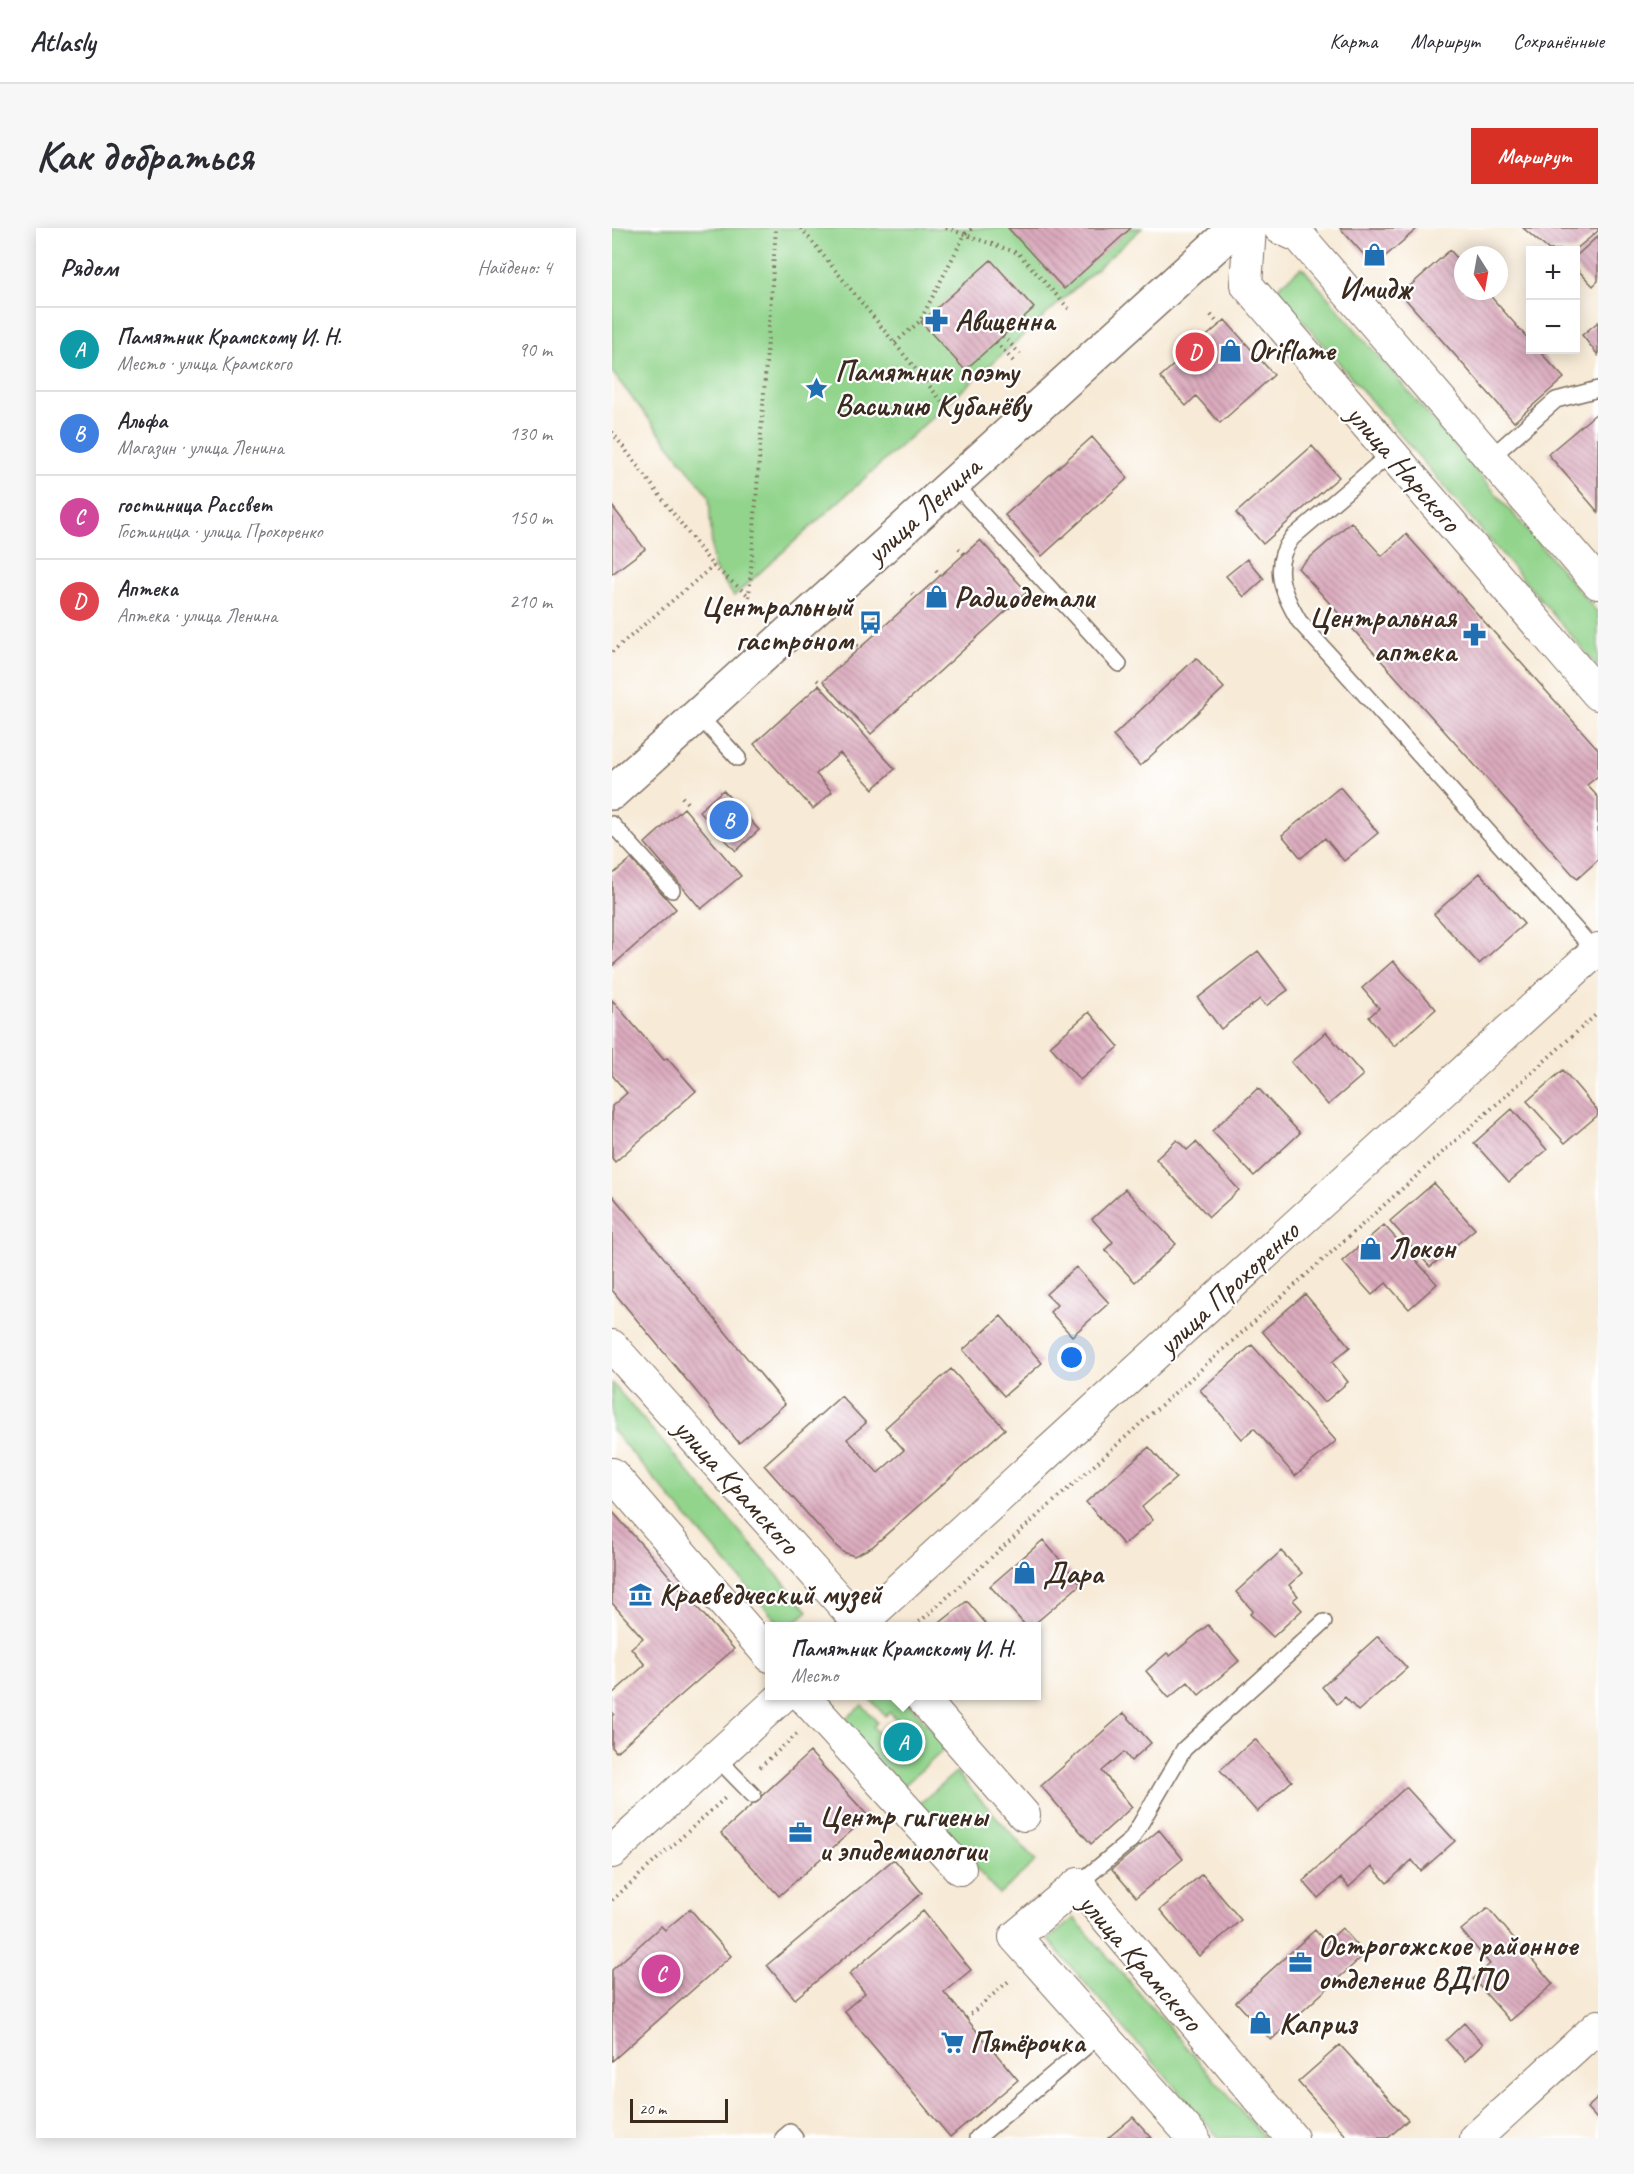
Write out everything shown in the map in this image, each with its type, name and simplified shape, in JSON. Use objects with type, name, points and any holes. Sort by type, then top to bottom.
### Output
[{"type":"main road","name":"улица Ленина","points":[[612,793],[1235,228]]},
{"type":"street","name":"улица Нарского","points":[[1250,228],[1246,284],[1598,694]]},
{"type":"street","points":[[1280,228],[1300,237],[1598,583]]},
{"type":"street","name":"улица Прохоренко","points":[[864,1622],[1597,950]]},
{"type":"street","name":"улица Крамского","points":[[612,1346],[856,1622]]},
{"type":"street","points":[[612,1474],[765,1650]]},
{"type":"street","points":[[612,1852],[778,1700]]},
{"type":"street","points":[[808,1700],[960,1869]]},
{"type":"street","points":[[925,1700],[1024,1815]]},
{"type":"street","name":"улица Крамского","points":[[1194,2138],[1015,1937],[1078,1884],[1292,2138]]},
{"type":"street","points":[[1476,2138],[1598,2026]]},
{"type":"lane","points":[[1490,458],[1556,400],[1598,390]]},
{"type":"lane","points":[[1391,453],[1292,538],[1284,548],[1280,570],[1288,602],[1299,621],[1597,950]]},
{"type":"lane","points":[[954,483],[1119,664]]},
{"type":"lane","points":[[698,715],[738,758]]},
{"type":"lane","points":[[612,824],[672,890]]},
{"type":"lane","points":[[1078,1884],[1131,1840],[1184,1749],[1324,1622]]},
{"type":"lane","points":[[716,1757],[753,1795]]},
{"type":"lane","points":[[977,2138],[1101,2034]]},
{"type":"lane","points":[[783,2138],[790,2132],[795,2138]]},
{"type":"path","points":[[612,432],[713,566],[749,597],[776,228]]},
{"type":"path","points":[[801,228],[953,415]]},
{"type":"path","points":[[946,228],[1018,253],[1070,310]]},
{"type":"path","points":[[895,343],[920,321],[965,234],[972,228]]},
{"type":"path","points":[[1211,315],[1219,325]]},
{"type":"path","points":[[1003,336],[1020,354]]},
{"type":"path","points":[[996,342],[1013,361]]},
{"type":"path","points":[[959,548],[964,554]]},
{"type":"path","points":[[612,652],[713,566]]},
{"type":"path","points":[[936,570],[940,576]]},
{"type":"path","points":[[912,593],[916,598]]},
{"type":"path","points":[[682,797],[688,804]]},
{"type":"path","points":[[919,1622],[1598,1013]]},
{"type":"path","points":[[966,2018],[1034,1959]]},
{"type":"green space","points":[[612,228],[1142,228],[734,596],[713,566],[709,496],[612,372]]},
{"type":"green space","points":[[1302,267],[1598,613],[1598,667],[1276,289]]},
{"type":"green space","points":[[612,1383],[808,1611],[795,1622],[778,1622],[612,1430]]},
{"type":"green space","points":[[871,1700],[906,1700],[947,1747],[899,1790],[840,1724],[862,1705],[877,1722],[873,1727],[897,1755],[914,1740],[890,1712],[885,1716]]},
{"type":"green space","points":[[956,1772],[1036,1861],[999,1894],[919,1804]]},
{"type":"green space","points":[[1074,1918],[1265,2138],[1219,2138],[1048,1940]]},
{"type":"building","points":[[1008,228],[1131,228],[1064,289]]},
{"type":"building","points":[[1340,228],[1418,228],[1374,266]]},
{"type":"building","points":[[1523,228],[1598,228],[1598,231],[1580,246],[1544,246]]},
{"type":"building","points":[[1598,236],[1598,281],[1593,286],[1580,272],[1580,252]]},
{"type":"building","points":[[1450,250],[1454,255],[1454,300],[1494,300],[1526,336],[1526,354],[1542,354],[1564,378],[1514,422],[1401,294]]},
{"type":"building","points":[[991,260],[1034,308],[965,370],[921,322]]},
{"type":"building","points":[[1225,320],[1274,375],[1220,423],[1196,396],[1186,406],[1160,377]]},
{"type":"building","points":[[1598,322],[1598,355],[1582,335]]},
{"type":"building","points":[[1598,412],[1598,512],[1548,454]]},
{"type":"building","points":[[1092,437],[1128,478],[1042,556],[1005,515]]},
{"type":"building","points":[[1312,446],[1339,477],[1263,544],[1236,513]]},
{"type":"building","points":[[612,506],[645,549],[612,574]]},
{"type":"building","points":[[1351,522],[1382,556],[1406,534],[1598,749],[1598,776],[1587,785],[1598,797],[1598,860],[1577,879],[1298,568]]},
{"type":"building","points":[[980,540],[1027,592],[871,734],[823,681]]},
{"type":"building","points":[[1247,559],[1264,579],[1244,597],[1226,576]]},
{"type":"building","points":[[875,615],[880,620],[867,631],[862,626]]},
{"type":"building","points":[[1196,658],[1224,688],[1140,766],[1113,736]]},
{"type":"building","points":[[819,685],[895,769],[873,789],[840,753],[816,774],[832,792],[813,809],[754,744]]},
{"type":"building","points":[[1340,787],[1378,833],[1344,861],[1325,838],[1301,858],[1282,835]]},
{"type":"building","points":[[723,790],[759,830],[736,851],[699,811]]},
{"type":"building","points":[[684,808],[741,876],[701,909],[645,843]]},
{"type":"building","points":[[631,859],[676,909],[612,966],[612,875]]},
{"type":"building","points":[[1480,873],[1524,924],[1479,964],[1434,914]]},
{"type":"building","points":[[1258,951],[1288,990],[1266,1006],[1260,999],[1221,1029],[1198,998]]},
{"type":"building","points":[[1393,961],[1436,1009],[1394,1046],[1369,1017],[1379,1008],[1362,988]]},
{"type":"building","points":[[612,1000],[664,1060],[667,1058],[696,1091],[615,1162],[612,1158],[612,1106],[627,1093],[612,1075]]},
{"type":"building","points":[[1089,1012],[1119,1047],[1080,1080],[1050,1046]]},
{"type":"building","points":[[1326,1032],[1363,1075],[1328,1105],[1291,1062]]},
{"type":"building","points":[[1563,1070],[1598,1111],[1598,1115],[1565,1143],[1527,1101]]},
{"type":"building","points":[[1258,1088],[1300,1133],[1254,1176],[1212,1131]]},
{"type":"building","points":[[1512,1109],[1547,1150],[1509,1182],[1474,1143]]},
{"type":"building","points":[[1177,1140],[1187,1150],[1196,1142],[1239,1190],[1209,1217],[1156,1159]]},
{"type":"building","points":[[1434,1183],[1475,1229],[1430,1267],[1390,1221]]},
{"type":"building","points":[[1125,1189],[1176,1244],[1135,1282],[1105,1250],[1113,1242],[1092,1219]]},
{"type":"building","points":[[612,1195],[785,1404],[739,1443],[612,1290]]},
{"type":"building","points":[[1384,1225],[1437,1284],[1409,1309],[1386,1283],[1372,1295],[1342,1261]]},
{"type":"building","points":[[1076,1267],[1109,1303],[1072,1336],[1050,1312],[1057,1305],[1046,1294]]},
{"type":"building","points":[[1305,1294],[1350,1347],[1332,1362],[1348,1382],[1324,1403],[1262,1331]]},
{"type":"building","points":[[1001,1316],[1042,1363],[1004,1396],[963,1350]]},
{"type":"building","points":[[1252,1345],[1336,1441],[1295,1476],[1254,1428],[1242,1439],[1200,1390]]},
{"type":"building","points":[[951,1369],[1005,1429],[872,1547],[854,1556],[843,1552],[764,1465],[841,1396],[866,1423],[847,1439],[878,1473],[904,1450],[885,1428]]},
{"type":"building","points":[[1149,1447],[1176,1478],[1142,1507],[1153,1520],[1124,1545],[1086,1502]]},
{"type":"building","points":[[612,1511],[734,1649],[616,1752],[612,1747],[612,1716],[614,1714],[612,1694],[645,1665],[631,1648],[643,1638],[612,1603]]},
{"type":"building","points":[[1043,1540],[1081,1584],[1037,1622],[1022,1622],[990,1586]]},
{"type":"building","points":[[1281,1551],[1302,1573],[1289,1585],[1298,1596],[1293,1600],[1302,1610],[1273,1637],[1250,1614],[1253,1611],[1236,1592]]},
{"type":"building","points":[[967,1601],[985,1622],[941,1622]]},
{"type":"building","points":[[1208,1625],[1239,1661],[1199,1695],[1188,1682],[1169,1698],[1146,1671],[1167,1653],[1170,1656]]},
{"type":"building","points":[[1378,1636],[1407,1668],[1358,1711],[1345,1697],[1337,1704],[1322,1687]]},
{"type":"building","points":[[1124,1713],[1151,1743],[1131,1761],[1124,1752],[1102,1771],[1132,1807],[1091,1844],[1041,1786]]},
{"type":"building","points":[[1255,1739],[1292,1781],[1257,1812],[1220,1770]]},
{"type":"building","points":[[810,1752],[868,1816],[779,1896],[721,1833]]},
{"type":"building","points":[[1406,1787],[1455,1841],[1421,1871],[1412,1860],[1387,1883],[1372,1866],[1349,1887],[1341,1878],[1318,1898],[1303,1881]]},
{"type":"building","points":[[1159,1830],[1183,1859],[1136,1897],[1112,1869]]},
{"type":"building","points":[[894,1859],[922,1893],[795,1999],[767,1965]]},
{"type":"building","points":[[1202,1874],[1241,1920],[1199,1956],[1160,1910]]},
{"type":"building","points":[[1488,1908],[1553,1984],[1510,2021],[1473,1979],[1490,1964],[1461,1930]]},
{"type":"building","points":[[690,1909],[731,1956],[612,2061],[612,1970],[661,1926],[665,1930]]},
{"type":"building","points":[[923,1911],[971,1970],[944,1992],[1018,2080],[950,2137],[844,2011],[865,1993],[849,1974]]},
{"type":"building","points":[[1342,1928],[1365,1954],[1271,2040],[1236,2002],[1315,1930],[1326,1943]]},
{"type":"building","points":[[1464,2023],[1483,2044],[1465,2061],[1446,2040]]},
{"type":"building","points":[[1340,2045],[1408,2120],[1388,2138],[1348,2138],[1298,2082]]},
{"type":"building","points":[[1598,2098],[1598,2120],[1587,2108]]},
{"type":"building","points":[[1133,2117],[1152,2138],[1108,2138]]},
{"type":"place","name":"Имидж","points":[[1375,254]]},
{"type":"place","name":"Авиценна","points":[[937,320]]},
{"type":"place","name":"Oriflame","points":[[1230,350]]},
{"type":"place","name":"Аптека","points":[[1195,352]]},
{"type":"place","name":"Памятник поэту Василию Кубанёву","points":[[817,388]]},
{"type":"place","name":"Радиодетали","points":[[936,597]]},
{"type":"place","name":"Центральный гастроном","points":[[871,623]]},
{"type":"place","name":"Центральная аптека","points":[[1474,634]]},
{"type":"place","name":"Альфа","points":[[729,820]]},
{"type":"place","name":"Локон","points":[[1370,1248]]},
{"type":"place","name":"Дара","points":[[1025,1573]]},
{"type":"place","name":"Краеведческий музей","points":[[641,1594]]},
{"type":"place","name":"Памятник Крамскому И. Н.","points":[[903,1742]]},
{"type":"place","name":"Центр гигиены и эпидемиологии","points":[[801,1833]]},
{"type":"place","name":"Острогожское районное отделение ВДПО","points":[[1300,1962]]},
{"type":"place","name":"гостиница Рассвет","points":[[661,1974]]},
{"type":"place","name":"Каприз","points":[[1261,2023]]},
{"type":"place","name":"Пятёрочка","points":[[952,2042]]}]
